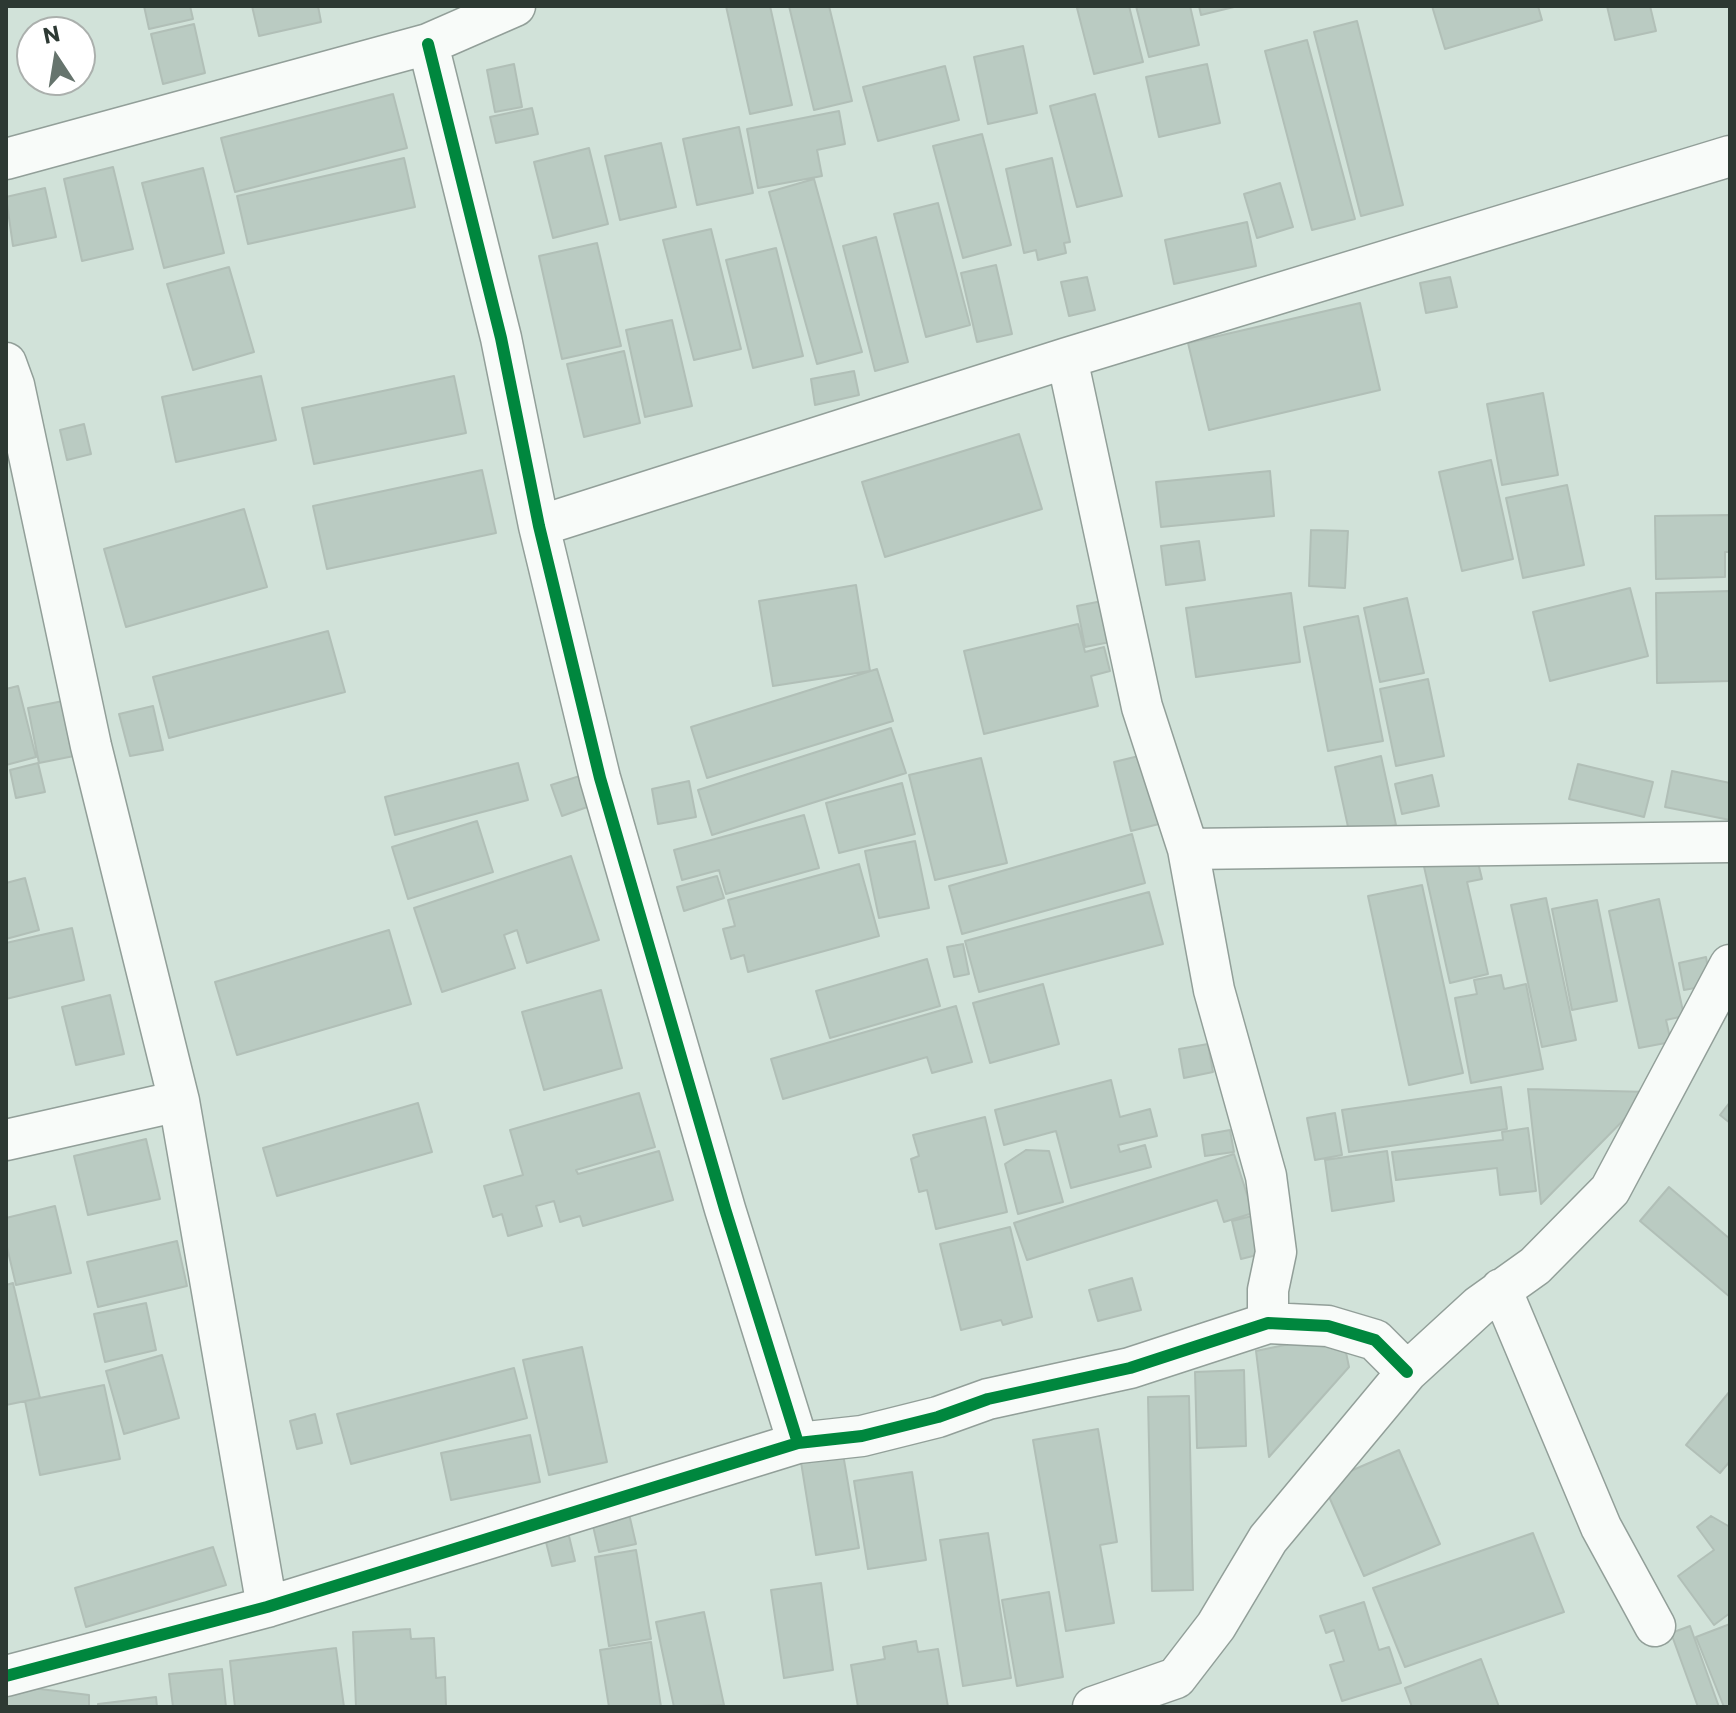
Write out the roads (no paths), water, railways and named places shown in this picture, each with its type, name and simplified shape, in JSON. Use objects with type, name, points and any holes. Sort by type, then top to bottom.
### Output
[{"type":"street","points":[[6,159],[428,44],[515,6]]},
{"type":"street","points":[[428,44],[501,338],[539,526],[600,778],[725,1209],[798,1443]]},
{"type":"street","points":[[539,526],[1067,358],[1730,156]]},
{"type":"street","points":[[1067,358],[1142,707],[1188,849],[1214,990],[1266,1176],[1276,1252],[1268,1290],[1268,1323]]},
{"type":"street","points":[[6,363],[14,385],[91,746],[179,1101],[267,1607]]},
{"type":"street","points":[[1188,849],[1730,842]]},
{"type":"street","points":[[1093,1707],[1178,1692],[1268,1539],[1407,1372],[1501,1289],[1535,1266],[1610,1190],[1730,965]]},
{"type":"street","points":[[6,1140],[179,1101]]},
{"type":"street","points":[[1501,1289],[1601,1527],[1655,1626]]},
{"type":"street","points":[[6,1676],[267,1607],[798,1443],[862,1436],[938,1417],[988,1399],[1130,1368],[1268,1323],[1328,1326],[1375,1340],[1407,1372]]}]
